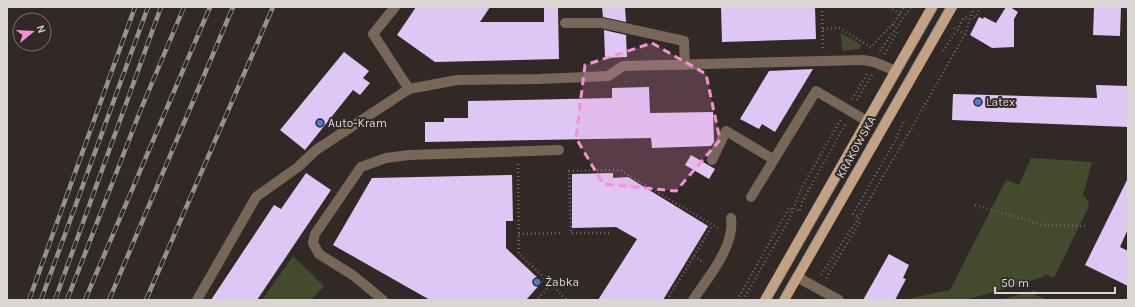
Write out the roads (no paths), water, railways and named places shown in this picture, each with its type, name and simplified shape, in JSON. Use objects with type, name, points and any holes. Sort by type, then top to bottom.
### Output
[{"type":"main road","name":"KRAKOWSKA","points":[[765,300],[932,7]]},
{"type":"main road","name":"KRAKOWSKA","points":[[784,300],[952,7]]},
{"type":"lane","points":[[395,7],[373,34],[409,89]]},
{"type":"lane","points":[[565,24],[602,23],[684,41],[685,65]]},
{"type":"lane","points":[[197,300],[256,197],[298,167],[316,150],[409,89],[457,80],[608,76],[624,66],[863,60],[874,62],[896,71]]},
{"type":"lane","points":[[751,197],[816,91],[866,121]]},
{"type":"lane","points":[[712,160],[726,131],[773,160]]},
{"type":"lane","points":[[383,300],[354,276],[319,254],[313,243],[315,234],[361,167],[397,156],[559,150]]},
{"type":"lane","points":[[693,300],[726,244],[731,232],[731,218]]},
{"type":"lane","points":[[797,277],[839,300]]},
{"type":"tram line","points":[[771,300],[938,7]]},
{"type":"tram line","points":[[779,300],[946,7]]},
{"type":"railway","points":[[29,300],[135,7]]},
{"type":"railway","points":[[41,300],[148,7]]},
{"type":"railway","points":[[55,300],[161,7]]},
{"type":"railway","points":[[67,300],[141,109],[184,7]]},
{"type":"railway","points":[[85,300],[210,7]]},
{"type":"railway","points":[[109,300],[233,7]]},
{"type":"railway","points":[[146,300],[273,7]]},
{"type":"place","name":"Latex","points":[[978,102]]},
{"type":"place","name":"Auto-Kram","points":[[320,123]]},
{"type":"place","name":"Żabka","points":[[537,282]]}]
